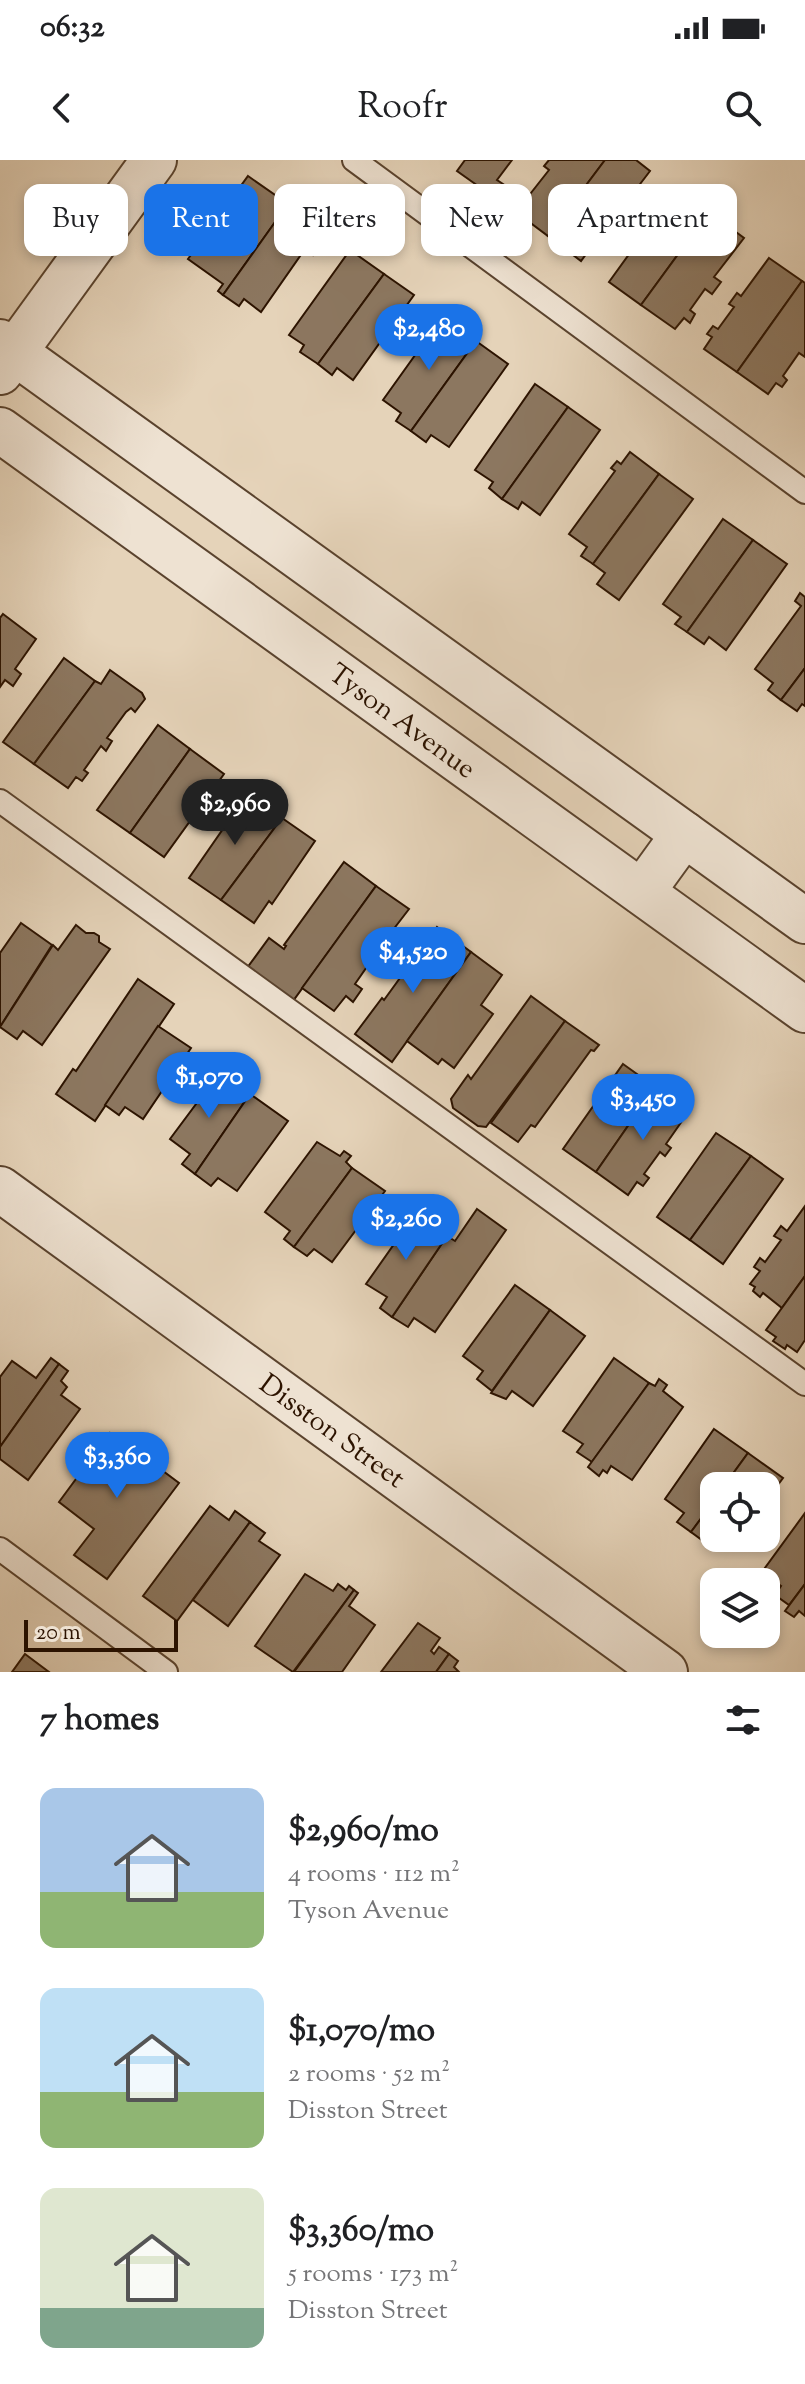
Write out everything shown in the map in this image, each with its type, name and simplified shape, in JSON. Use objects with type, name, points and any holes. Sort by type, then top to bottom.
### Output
[{"type":"street","points":[[154,160],[5,356],[805,921]]},
{"type":"street","name":"Tyson Avenue","points":[[0,430],[805,1010]]},
{"type":"street","points":[[642,892],[684,834]]},
{"type":"street","name":"Disston Street","points":[[0,1189],[665,1672]]},
{"type":"lane","points":[[354,160],[805,492]]},
{"type":"lane","points":[[0,801],[805,1384]]},
{"type":"lane","points":[[0,1549],[166,1672]]},
{"type":"building","points":[[465,160],[512,160],[497,180],[503,184],[475,184],[457,171]]},
{"type":"building","points":[[549,160],[605,160],[587,184],[548,184],[548,236],[532,224],[532,192],[549,170],[544,166]]},
{"type":"building","points":[[605,160],[636,160],[650,171],[640,184],[587,184]]},
{"type":"building","points":[[248,176],[274,194],[274,224],[258,246],[258,184],[242,184]]},
{"type":"building","points":[[274,224],[274,256],[300,256],[261,312],[244,299],[239,306],[223,295],[251,256],[258,256],[258,246]]},
{"type":"building","points":[[737,233],[744,238],[737,247]]},
{"type":"building","points":[[190,256],[251,256],[223,295],[218,291],[223,284],[188,259]]},
{"type":"building","points":[[346,256],[358,256],[384,274],[318,364],[300,352],[304,345],[289,335]]},
{"type":"building","points":[[628,256],[677,256],[641,305],[609,282]]},
{"type":"building","points":[[677,256],[730,256],[714,277],[721,282],[712,294],[705,289],[690,310],[695,314],[690,323],[684,318],[675,329],[641,305]]},
{"type":"building","points":[[769,258],[802,281],[737,372],[704,349],[712,337],[707,334],[713,326],[718,329],[734,307],[729,304],[737,293],[741,296]]},
{"type":"building","points":[[384,274],[414,295],[353,380],[337,368],[332,375],[318,364]]},
{"type":"building","points":[[802,281],[805,283],[805,357],[799,353],[783,376],[787,380],[782,387],[776,383],[768,394],[737,372]]},
{"type":"building","points":[[443,317],[476,341],[411,431],[396,421],[401,413],[383,400],[428,337],[422,333],[429,323],[435,328]]},
{"type":"building","points":[[476,341],[508,364],[449,447],[431,435],[426,442],[411,431]]},
{"type":"building","points":[[535,384],[568,407],[502,499],[489,488],[493,482],[475,470]]},
{"type":"building","points":[[568,407],[600,430],[540,515],[522,502],[518,509],[502,499]]},
{"type":"building","points":[[630,452],[659,474],[593,564],[581,556],[587,547],[569,534],[615,471],[611,468],[617,461],[621,464]]},
{"type":"building","points":[[659,474],[693,499],[619,600],[597,584],[605,573],[593,564]]},
{"type":"building","points":[[723,519],[753,540],[687,632],[675,624],[681,617],[663,604]]},
{"type":"building","points":[[753,540],[787,564],[726,650],[709,637],[704,644],[687,632]]},
{"type":"building","points":[[800,593],[805,597],[805,668],[781,700],[768,690],[773,683],[755,669],[801,606],[795,601]]},
{"type":"building","points":[[3,614],[36,639],[15,669],[21,674],[13,686],[5,680],[0,687],[0,618]]},
{"type":"building","points":[[64,658],[95,681],[34,764],[3,742]]},
{"type":"building","points":[[805,668],[805,706],[802,704],[797,711],[781,700]]},
{"type":"building","points":[[110,670],[142,693],[145,699],[135,712],[131,708],[126,712],[107,738],[112,741],[106,751],[101,746],[84,770],[88,773],[82,781],[76,777],[68,788],[34,764],[95,681],[101,684]]},
{"type":"building","points":[[158,725],[190,749],[130,833],[97,810]]},
{"type":"building","points":[[190,749],[224,774],[164,857],[130,833]]},
{"type":"building","points":[[248,793],[282,818],[221,900],[189,878]]},
{"type":"building","points":[[282,818],[315,841],[272,904],[269,901],[254,923],[221,900]]},
{"type":"building","points":[[344,862],[376,886],[293,1001],[247,968],[269,938],[284,949]]},
{"type":"building","points":[[376,886],[409,909],[386,939],[391,943],[384,951],[380,948],[355,984],[362,989],[353,1002],[346,996],[334,1011],[302,988]]},
{"type":"building","points":[[21,923],[52,945],[0,1027],[0,953]]},
{"type":"building","points":[[76,925],[86,933],[99,936],[99,942],[110,949],[42,1045],[23,1031],[17,1039],[0,1027],[53,945],[58,950]]},
{"type":"building","points":[[437,927],[471,952],[392,1062],[355,1034]]},
{"type":"building","points":[[471,952],[502,975],[481,1005],[493,1014],[454,1068],[442,1059],[438,1064],[407,1041]]},
{"type":"building","points":[[138,979],[174,1004],[95,1121],[56,1094],[73,1069],[76,1071]]},
{"type":"building","points":[[531,996],[565,1021],[486,1127],[478,1126],[453,1108],[451,1099],[468,1075],[471,1079]]},
{"type":"building","points":[[565,1021],[599,1045],[594,1051],[591,1050],[535,1127],[531,1125],[518,1142],[491,1123]]},
{"type":"building","points":[[158,1026],[191,1048],[143,1119],[125,1107],[119,1115],[105,1105]]},
{"type":"building","points":[[623,1064],[655,1087],[596,1172],[563,1149]]},
{"type":"building","points":[[220,1072],[250,1094],[195,1174],[182,1164],[190,1154],[170,1139]]},
{"type":"building","points":[[655,1087],[689,1111],[666,1144],[671,1148],[665,1156],[660,1152],[644,1174],[649,1178],[643,1186],[637,1182],[628,1195],[596,1172]]},
{"type":"building","points":[[250,1094],[288,1121],[237,1191],[218,1178],[211,1186],[195,1174]]},
{"type":"building","points":[[716,1133],[751,1156],[690,1240],[657,1217]]},
{"type":"building","points":[[317,1142],[340,1156],[344,1151],[351,1156],[346,1162],[352,1168],[294,1247],[284,1239],[290,1231],[265,1212]]},
{"type":"building","points":[[751,1156],[783,1179],[723,1264],[690,1240]]},
{"type":"building","points":[[352,1168],[385,1191],[332,1262],[314,1249],[307,1256],[294,1247]]},
{"type":"building","points":[[805,1206],[805,1276],[782,1308],[763,1293],[760,1297],[750,1284],[760,1271],[754,1267],[760,1258],[765,1262],[781,1240],[774,1236],[781,1226],[787,1231]]},
{"type":"building","points":[[477,1209],[506,1230],[435,1332],[414,1318],[408,1327],[392,1317],[447,1236],[455,1241]]},
{"type":"building","points":[[416,1213],[447,1236],[392,1317],[380,1308],[387,1297],[366,1284]]},
{"type":"building","points":[[805,1276],[805,1340],[797,1352],[773,1341],[776,1337],[766,1330]]},
{"type":"building","points":[[515,1285],[550,1310],[492,1391],[477,1379],[483,1371],[463,1356]]},
{"type":"building","points":[[550,1310],[585,1336],[533,1406],[512,1391],[506,1399],[491,1393]]},
{"type":"building","points":[[51,1358],[59,1364],[0,1447],[0,1377],[12,1361],[36,1378]]},
{"type":"building","points":[[614,1358],[649,1383],[592,1462],[577,1452],[583,1444],[563,1431]]},
{"type":"building","points":[[59,1364],[68,1371],[61,1381],[67,1387],[61,1395],[80,1409],[28,1480],[0,1459],[0,1447]]},
{"type":"building","points":[[659,1379],[667,1385],[663,1391],[683,1407],[632,1480],[611,1466],[607,1473],[603,1470],[599,1476],[588,1467],[649,1383],[655,1386]]},
{"type":"building","points":[[714,1429],[748,1453],[734,1472],[700,1472],[700,1520],[691,1532],[677,1522],[684,1513],[665,1499]]},
{"type":"building","points":[[110,1433],[129,1447],[135,1439],[149,1450],[154,1444],[164,1451],[155,1465],[179,1483],[107,1579],[74,1555],[94,1529],[59,1502]]},
{"type":"building","points":[[748,1453],[775,1472],[734,1472]]},
{"type":"building","points":[[210,1506],[229,1520],[235,1511],[250,1522],[177,1621],[143,1596]]},
{"type":"building","points":[[805,1513],[805,1584],[789,1605],[780,1599],[780,1568],[765,1568],[777,1552],[780,1552],[780,1547]]},
{"type":"building","points":[[700,1520],[700,1539],[691,1532]]},
{"type":"building","points":[[250,1522],[265,1533],[259,1541],[280,1555],[228,1626],[193,1600]]},
{"type":"building","points":[[305,1574],[333,1591],[338,1584],[346,1590],[349,1586],[354,1590],[293,1672],[255,1646]]},
{"type":"building","points":[[805,1584],[805,1616],[799,1611],[794,1617],[785,1611]]},
{"type":"building","points":[[354,1590],[358,1593],[349,1606],[375,1625],[342,1672],[294,1672]]},
{"type":"building","points":[[418,1623],[440,1638],[431,1651],[434,1654],[439,1647],[449,1654],[436,1672],[381,1672]]},
{"type":"building","points":[[25,1654],[49,1672],[12,1672]]},
{"type":"building","points":[[449,1654],[458,1661],[454,1667],[459,1672],[436,1672]]}]
